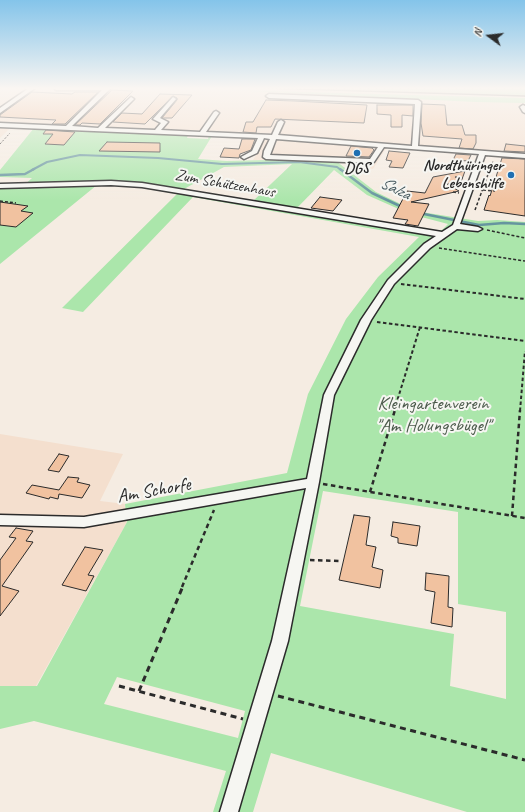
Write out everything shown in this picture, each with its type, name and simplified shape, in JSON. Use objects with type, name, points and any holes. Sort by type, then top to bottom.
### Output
[{"type":"street","points":[[16,126],[262,136],[525,156]]},
{"type":"street","points":[[100,129],[103,126]]},
{"type":"street","points":[[156,132],[161,126]]},
{"type":"street","points":[[202,134],[207,126]]},
{"type":"street","points":[[279,126],[266,157],[372,161],[382,145]]},
{"type":"street","points":[[415,148],[416,126]]},
{"type":"street","points":[[244,157],[255,152],[262,136]]},
{"type":"street","points":[[386,154],[390,146]]},
{"type":"street","points":[[229,812],[280,641],[313,482],[329,395],[366,320],[391,282],[427,246],[457,223],[482,153]]},
{"type":"street","name":"Zum Schützenhaus","points":[[0,186],[111,183],[135,184],[443,235]]},
{"type":"street","points":[[457,223],[478,228]]},
{"type":"street","name":"Am Schorfe","points":[[0,520],[84,522],[313,482]]},
{"type":"path","points":[[0,144],[16,126]]},
{"type":"path","points":[[475,210],[494,158]]},
{"type":"path","points":[[444,183],[495,191]]},
{"type":"path","points":[[0,201],[16,202]]},
{"type":"path","points":[[478,228],[525,238]]},
{"type":"path","points":[[427,246],[525,261]]},
{"type":"path","points":[[391,282],[525,300]]},
{"type":"path","points":[[366,320],[525,341]]},
{"type":"path","points":[[370,492],[420,327]]},
{"type":"path","points":[[512,516],[525,351]]},
{"type":"path","points":[[313,482],[525,518]]},
{"type":"path","points":[[140,691],[220,498]]},
{"type":"path","points":[[297,558],[339,561]]},
{"type":"path","points":[[119,686],[256,723]]},
{"type":"path","points":[[265,693],[525,760]]},
{"type":"shaded area","points":[[0,126],[525,126],[525,154],[389,144],[373,169],[336,161],[306,159],[253,160],[266,138],[11,127],[0,138]]},
{"type":"shaded area","points":[[0,434],[123,454],[100,501],[125,504],[127,522],[36,686],[0,686]]},
{"type":"green space","name":"Kleingartenverein \"Am Holungsbügel\"","points":[[34,128],[188,135],[187,138],[208,139],[209,135],[212,136],[198,159],[227,161],[306,159],[336,161],[376,192],[415,211],[478,221],[497,220],[525,222],[525,812],[467,812],[271,753],[253,812],[213,812],[226,771],[34,721],[0,729],[0,686],[37,686],[127,522],[125,504],[287,473],[308,394],[346,319],[378,277],[419,237],[193,197],[83,312],[62,308],[177,194],[127,185],[97,185],[0,264],[0,188],[21,188],[32,178],[0,177],[0,170]],"holes":[[[292,164],[253,201],[184,189],[224,167]],[[334,170],[367,195],[410,214],[448,224],[442,230],[426,230],[297,208]],[[323,491],[458,512],[458,604],[506,612],[506,699],[450,686],[454,634],[300,606]],[[117,677],[245,711],[238,738],[104,704]]]},
{"type":"building","points":[[245,126],[272,126],[257,127],[256,133],[243,132]]},
{"type":"building","points":[[391,126],[402,126],[402,127]]},
{"type":"building","points":[[421,126],[462,126],[465,135],[476,135],[476,143],[473,149],[459,148],[462,139],[423,136]]},
{"type":"building","points":[[46,130],[75,132],[64,145],[45,144],[53,134],[43,134]]},
{"type":"building","points":[[242,139],[255,139],[251,150],[240,154],[239,158],[220,157],[224,148],[239,149]]},
{"type":"building","points":[[107,142],[160,143],[160,152],[99,151]]},
{"type":"building","points":[[506,144],[525,146],[525,152],[504,151]]},
{"type":"building","name":"DGS","points":[[351,146],[372,148],[374,150],[369,157],[346,156]]},
{"type":"building","points":[[389,151],[410,153],[403,168],[389,167],[392,161],[386,160]]},
{"type":"building","points":[[456,154],[471,155],[468,161],[453,160]]},
{"type":"building","points":[[502,158],[525,159],[525,216],[484,210]]},
{"type":"building","points":[[465,171],[461,182],[447,184],[459,191],[411,202],[429,204],[418,226],[405,224],[408,220],[393,218],[407,191],[425,193],[433,177]]},
{"type":"building","points":[[320,197],[342,200],[333,211],[311,208]]},
{"type":"building","points":[[0,202],[28,206],[21,211],[33,213],[16,227],[0,225]]},
{"type":"building","points":[[59,454],[69,456],[59,472],[48,470]]},
{"type":"building","points":[[68,477],[79,478],[77,482],[90,485],[82,498],[59,494],[58,499],[50,497],[49,499],[26,493],[32,485],[59,490]]},
{"type":"building","points":[[354,515],[370,517],[366,545],[376,547],[372,567],[383,570],[380,588],[339,580]]},
{"type":"building","points":[[393,522],[420,526],[417,546],[398,543],[398,538],[391,536]]},
{"type":"building","points":[[16,528],[33,531],[26,541],[33,542],[2,586],[19,591],[0,616],[0,560],[16,538],[9,537]]},
{"type":"building","points":[[85,547],[103,550],[88,575],[94,576],[86,591],[62,585]]},
{"type":"building","points":[[426,573],[449,576],[448,607],[453,608],[452,627],[431,623],[435,592],[425,590]]},
{"type":"waterway","name":"Salza","points":[[32,170],[47,162],[80,155],[158,158],[222,164],[299,162],[337,167],[341,170]]},
{"type":"waterway","name":"Salza","points":[[0,175],[25,174],[34,169]]},
{"type":"waterway","name":"Salza","points":[[340,169],[372,193],[402,207]]},
{"type":"waterway","name":"Salza","points":[[419,213],[479,225],[504,223],[525,224]]},
{"type":"place","name":"DGS","points":[[357,153]]},
{"type":"place","name":"Nordthüringer Lebenshilfe","points":[[511,175]]}]
